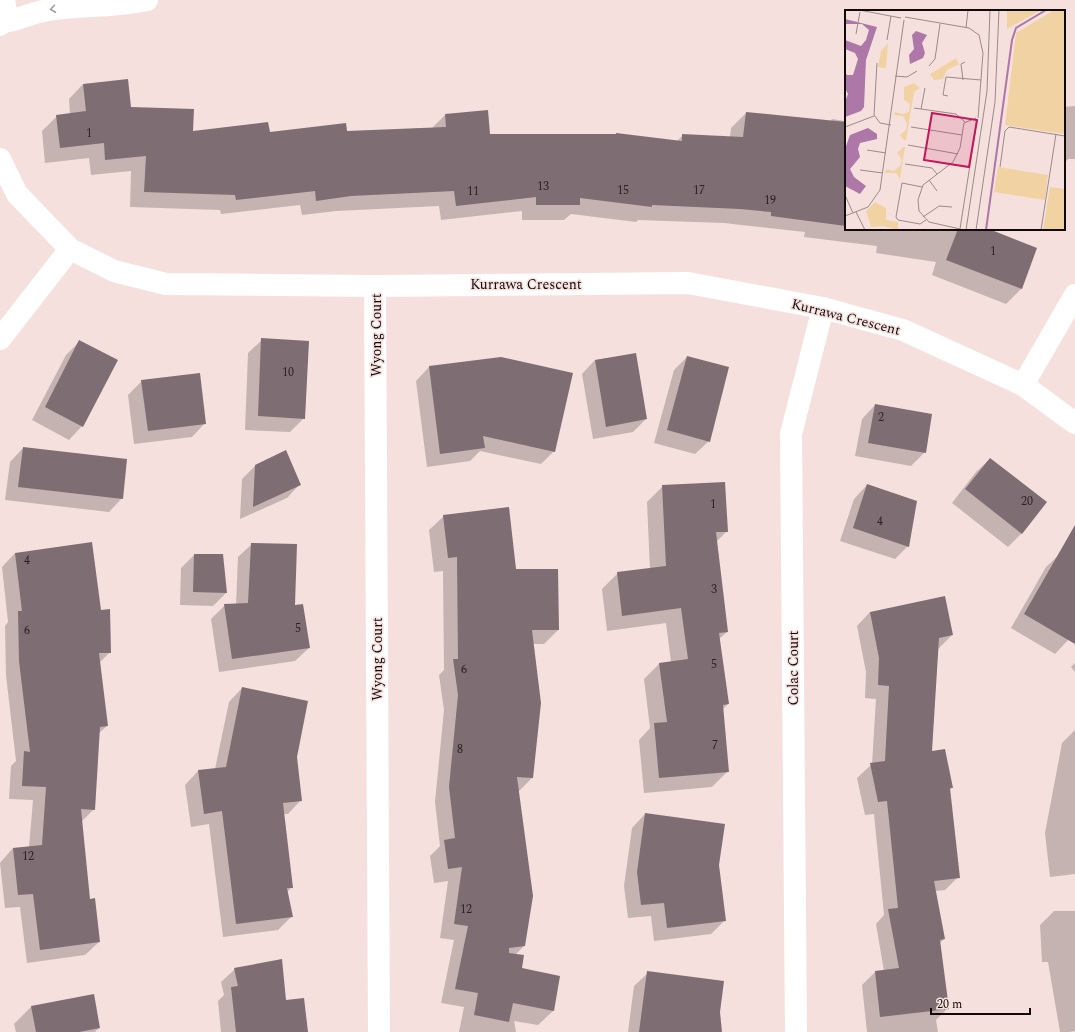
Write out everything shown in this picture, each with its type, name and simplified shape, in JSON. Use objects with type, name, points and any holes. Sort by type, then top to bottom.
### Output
[{"type":"street","points":[[1,24],[6,14],[4,0]]},
{"type":"street","points":[[1,24],[45,10],[79,6],[133,3],[147,0]]},
{"type":"street","name":"Kurrawa Crescent","points":[[0,159],[17,194],[70,249],[114,271],[166,284],[376,286],[688,283],[823,308],[904,330],[1023,385],[1075,423]]},
{"type":"street","points":[[0,339],[70,249]]},
{"type":"street","name":"Wyong Court","points":[[376,286],[379,1032]]},
{"type":"street","points":[[1023,385],[1075,295]]},
{"type":"street","name":"Colac Court","points":[[796,1032],[791,434],[823,308]]},
{"type":"building","points":[[128,79],[131,107],[194,109],[193,131],[268,122],[270,132],[346,123],[347,131],[446,127],[445,114],[488,110],[490,134],[616,133],[682,141],[682,134],[743,137],[746,112],[845,122],[845,226],[771,216],[771,212],[652,205],[652,207],[580,198],[580,205],[536,205],[536,197],[456,206],[454,191],[351,196],[316,201],[315,191],[236,200],[235,195],[144,192],[146,156],[105,160],[104,143],[60,148],[56,115],[86,111],[83,84]]},
{"type":"building","points":[[958,230],[992,230],[1037,248],[1022,289],[946,260]]},
{"type":"building","points":[[261,338],[309,341],[305,419],[258,416]]},
{"type":"building","points":[[79,340],[118,360],[83,427],[45,407]]},
{"type":"building","points":[[636,353],[647,419],[606,427],[595,360]]},
{"type":"building","points":[[687,356],[729,367],[710,442],[667,430]]},
{"type":"building","points":[[501,357],[573,373],[555,452],[483,436],[485,448],[440,454],[429,366]]},
{"type":"building","points":[[200,373],[206,424],[148,431],[141,380]]},
{"type":"building","points":[[875,404],[932,414],[926,453],[868,443]]},
{"type":"building","points":[[23,447],[127,459],[123,499],[18,487]]},
{"type":"building","points":[[286,450],[301,485],[253,507],[255,465]]},
{"type":"building","points":[[990,458],[1047,502],[1022,534],[965,489]]},
{"type":"building","points":[[725,482],[728,532],[716,532],[728,632],[719,633],[729,704],[723,705],[729,772],[659,778],[654,723],[667,722],[659,663],[688,659],[681,608],[622,616],[617,572],[666,566],[662,485]]},
{"type":"building","points":[[867,484],[917,501],[909,547],[853,528]]},
{"type":"building","points":[[509,507],[516,569],[558,569],[559,630],[532,630],[541,703],[533,778],[517,777],[533,896],[525,946],[509,948],[509,953],[524,955],[522,968],[560,976],[554,1011],[513,1003],[509,1022],[474,1015],[478,993],[455,989],[468,926],[454,924],[462,867],[448,869],[444,840],[455,838],[449,787],[458,695],[453,659],[458,659],[457,557],[448,558],[443,515]]},
{"type":"building","points":[[1075,525],[1075,644],[1024,614]]},
{"type":"building","points":[[92,542],[101,610],[110,609],[111,653],[99,653],[108,726],[100,727],[95,810],[81,809],[90,899],[95,898],[100,942],[40,950],[33,894],[18,895],[13,848],[42,845],[46,787],[22,786],[24,751],[30,752],[19,661],[18,611],[22,611],[15,553]]},
{"type":"building","points":[[251,543],[297,544],[295,605],[303,604],[310,648],[232,659],[224,604],[248,603]]},
{"type":"building","points":[[194,554],[223,554],[227,593],[193,592]]},
{"type":"building","points":[[945,596],[953,635],[939,638],[932,751],[945,749],[953,788],[950,788],[960,878],[934,881],[945,939],[940,940],[949,1009],[880,1017],[875,971],[899,968],[888,909],[898,908],[887,801],[878,802],[870,763],[885,761],[889,686],[878,685],[879,658],[870,612]]},
{"type":"building","points":[[242,687],[308,701],[297,757],[302,801],[283,803],[293,888],[287,888],[293,917],[236,924],[222,811],[204,814],[198,770],[226,767]]},
{"type":"building","points":[[645,813],[725,824],[719,865],[726,921],[667,928],[664,903],[641,905],[637,872]]},
{"type":"building","points":[[282,959],[286,1000],[304,998],[308,1032],[236,1032],[231,987],[238,986],[234,968]]},
{"type":"building","points":[[647,971],[724,981],[720,1012],[722,1032],[639,1032]]},
{"type":"building","points":[[94,994],[100,1028],[79,1032],[36,1032],[31,1006]]}]
